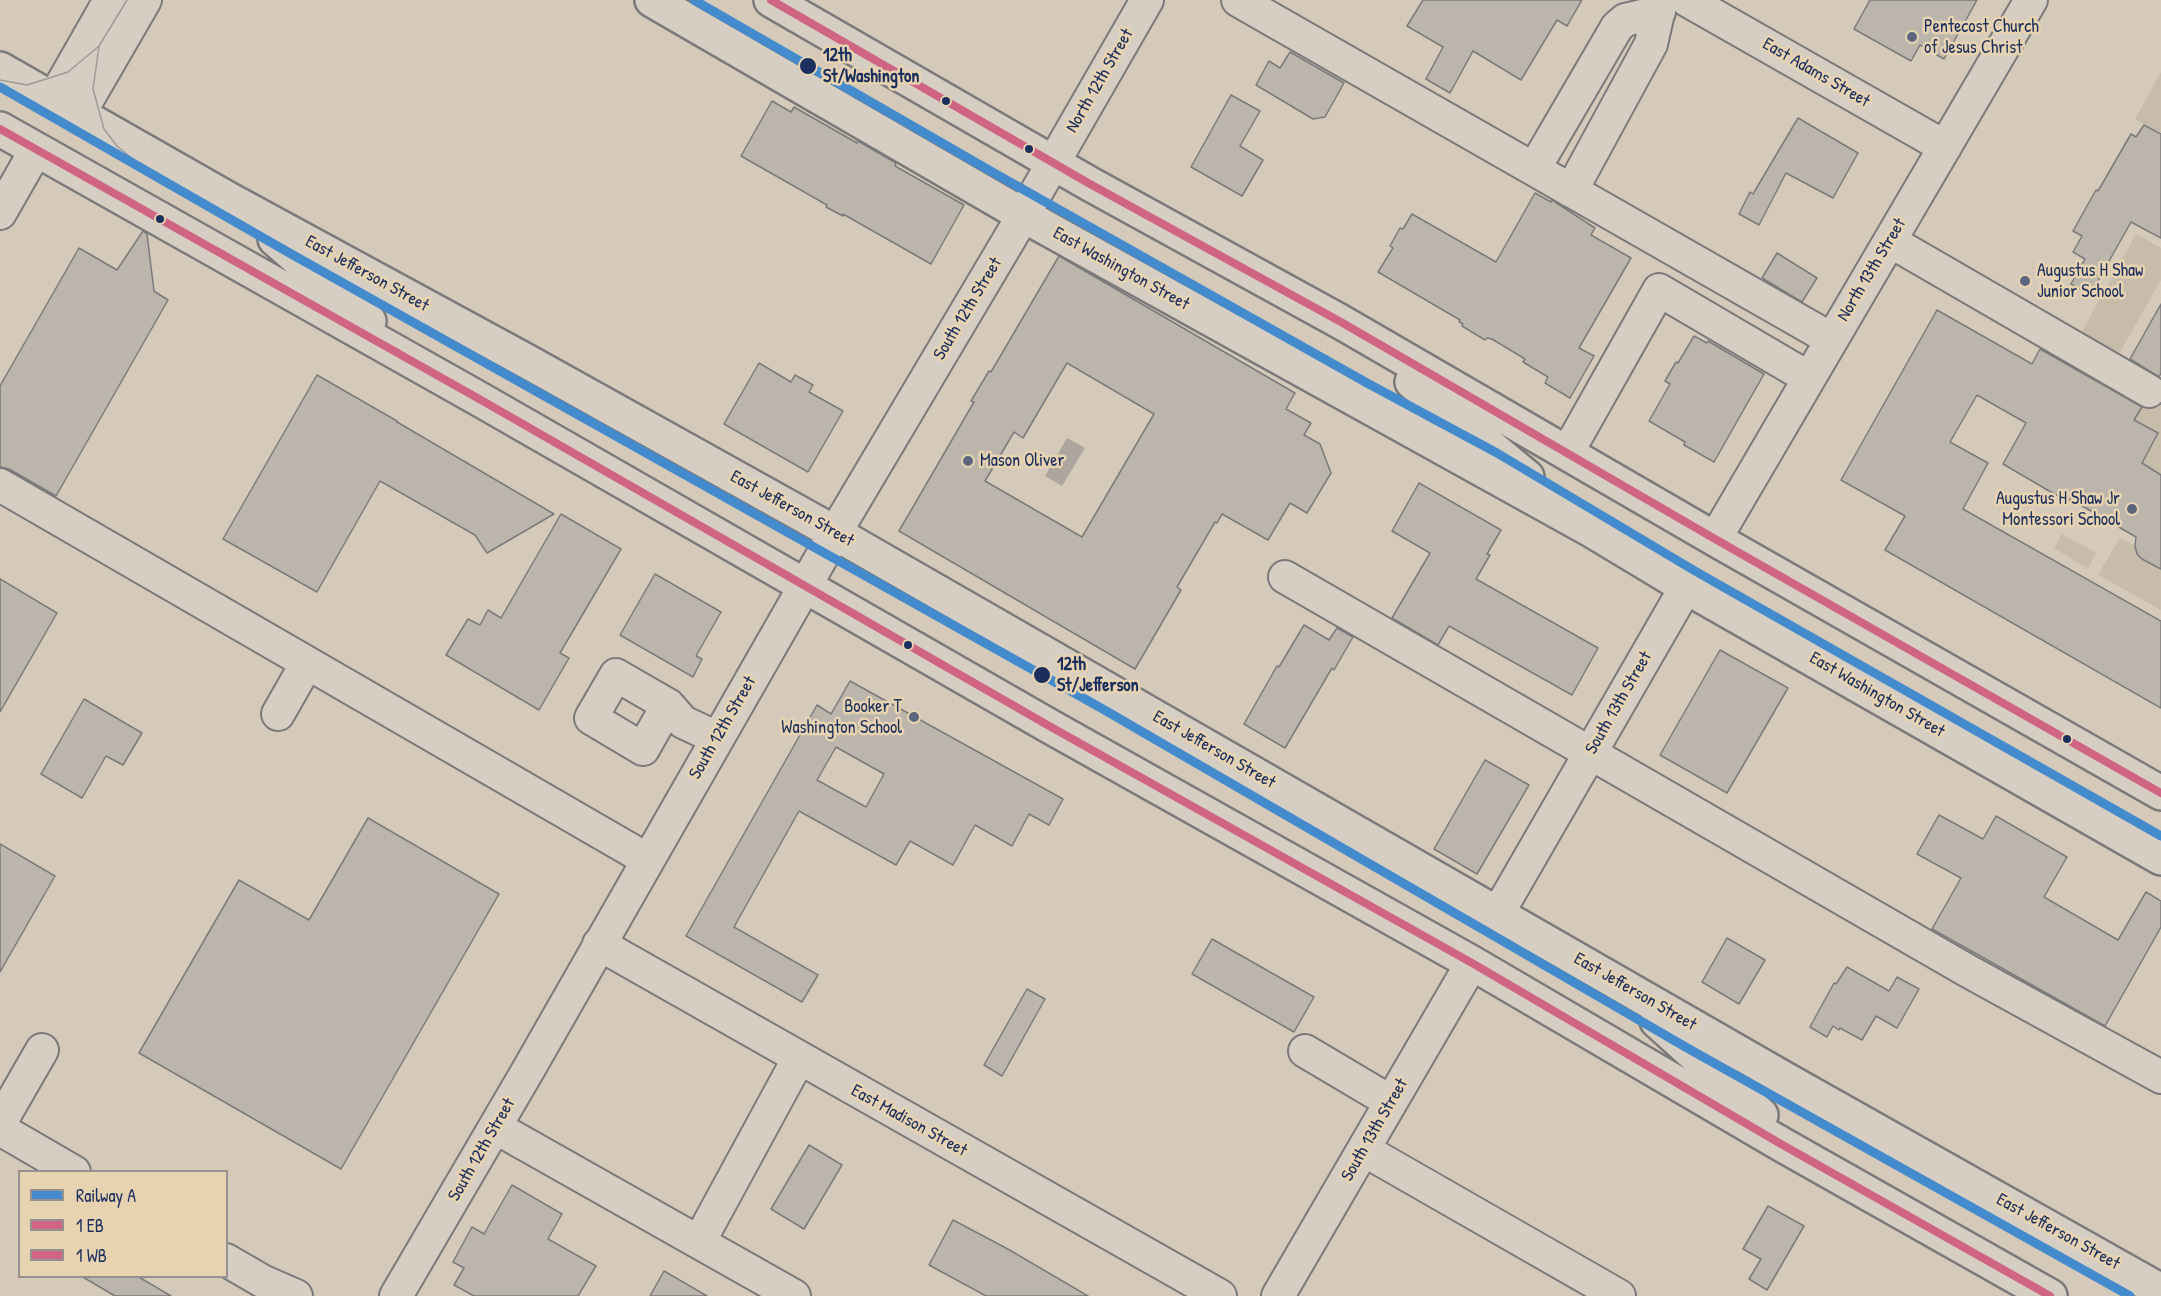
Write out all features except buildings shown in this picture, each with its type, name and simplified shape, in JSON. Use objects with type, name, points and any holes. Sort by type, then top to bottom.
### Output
[{"type":"main road","name":"East Washington Street","points":[[652,0],[1023,215],[1593,531],[1686,587],[2161,858]]},
{"type":"main road","name":"East Washington Street","points":[[771,0],[1053,163],[1341,322],[1714,539],[2161,793]]},
{"type":"main road","name":"East Jefferson Street","points":[[0,69],[230,200],[518,356],[835,533],[1783,1078],[2154,1285]]},
{"type":"main road","name":"East Jefferson Street","points":[[0,129],[1472,963],[2050,1296]]},
{"type":"main road","name":"East Jefferson Street","points":[[230,200],[424,368]]},
{"type":"main road","name":"East Washington Street","points":[[1341,322],[1593,531]]},
{"type":"main road","points":[[1606,975],[1808,1158]]},
{"type":"street","points":[[66,107],[110,0]]},
{"type":"street","points":[[66,107],[145,0]]},
{"type":"street","name":"North 12th Street","points":[[1053,163],[1147,0]]},
{"type":"street","points":[[1238,0],[1831,339]]},
{"type":"street","name":"East Adams Street","points":[[1687,0],[1945,147]]},
{"type":"street","name":"North 13th Street","points":[[1714,539],[2031,0]]},
{"type":"street","points":[[1534,169],[1617,27],[1625,20],[1660,6]]},
{"type":"street","points":[[1571,191],[1651,44],[1660,6]]},
{"type":"street","points":[[0,213],[36,150]]},
{"type":"street","name":"South 12th Street","points":[[396,1296],[835,533],[1053,163]]},
{"type":"street","points":[[1890,241],[2149,391]]},
{"type":"street","points":[[1567,453],[1659,290],[1809,378]]},
{"type":"street","points":[[0,485],[648,860]]},
{"type":"street","points":[[1285,577],[1958,965],[2161,1077]]},
{"type":"street","name":"South 13th Street","points":[[1498,913],[1686,587]]},
{"type":"street","points":[[278,714],[307,663]]},
{"type":"street","points":[[668,705],[683,722],[717,738]]},
{"type":"street","name":"East Madison Street","points":[[599,944],[1220,1296]]},
{"type":"street","name":"South 13th Street","points":[[1278,1296],[1472,963]]},
{"type":"street","points":[[0,1123],[42,1050]]},
{"type":"street","points":[[1305,1050],[1391,1102]]},
{"type":"street","points":[[699,1242],[799,1058]]},
{"type":"street","points":[[495,1127],[794,1296]]},
{"type":"street","points":[[0,1129],[71,1170]]},
{"type":"street","points":[[1364,1150],[1619,1296]]},
{"type":"street","points":[[228,1261],[264,1282],[296,1296]]},
{"type":"shaded area","points":[[2161,72],[2161,133],[2135,119]]},
{"type":"shaded area","points":[[2136,234],[2161,248],[2161,280],[2119,354],[2081,333]]},
{"type":"shaded area","points":[[2161,384],[2161,475],[2142,463],[2158,433],[2134,420],[2143,404]]},
{"type":"shaded area","points":[[1067,438],[1085,448],[1062,486],[1045,476]]},
{"type":"shaded area","points":[[2062,534],[2096,553],[2088,569],[2054,548]]},
{"type":"shaded area","points":[[2120,538],[2135,546],[2138,555],[2144,560],[2152,563],[2161,561],[2161,610],[2098,575]]},
{"type":"tram line","points":[[0,80],[27,85],[68,72],[99,46],[127,0]]},
{"type":"tram line","points":[[99,46],[93,89],[104,129],[117,146],[150,173]]},
{"type":"rail line","name":"A","points":[[694,0],[994,173],[1367,383],[1497,453],[1695,571],[2161,836]]},
{"type":"rail line","name":"A","points":[[0,87],[293,255],[1101,708],[1689,1049],[2130,1296]]},
{"type":"transit line","points":[[771,0],[1090,184],[1341,322],[1715,539],[2161,793]]},
{"type":"transit line","points":[[0,129],[481,400],[1051,727],[1472,963],[1781,1144],[2050,1296]]},
{"type":"place","name":"Pentecost Church of Jesus Christ","points":[[1912,37]]},
{"type":"place","name":"12th St/Washington","points":[[808,66]]},
{"type":"place","name":"Augustus H Shaw Junior School","points":[[2025,281]]},
{"type":"place","name":"Mason Oliver","points":[[968,461]]},
{"type":"place","name":"Augustus H Shaw Jr Montessori School","points":[[2132,509]]},
{"type":"place","name":"12th St/Jefferson","points":[[1042,675]]},
{"type":"place","name":"Booker T Washington School","points":[[914,717]]}]
